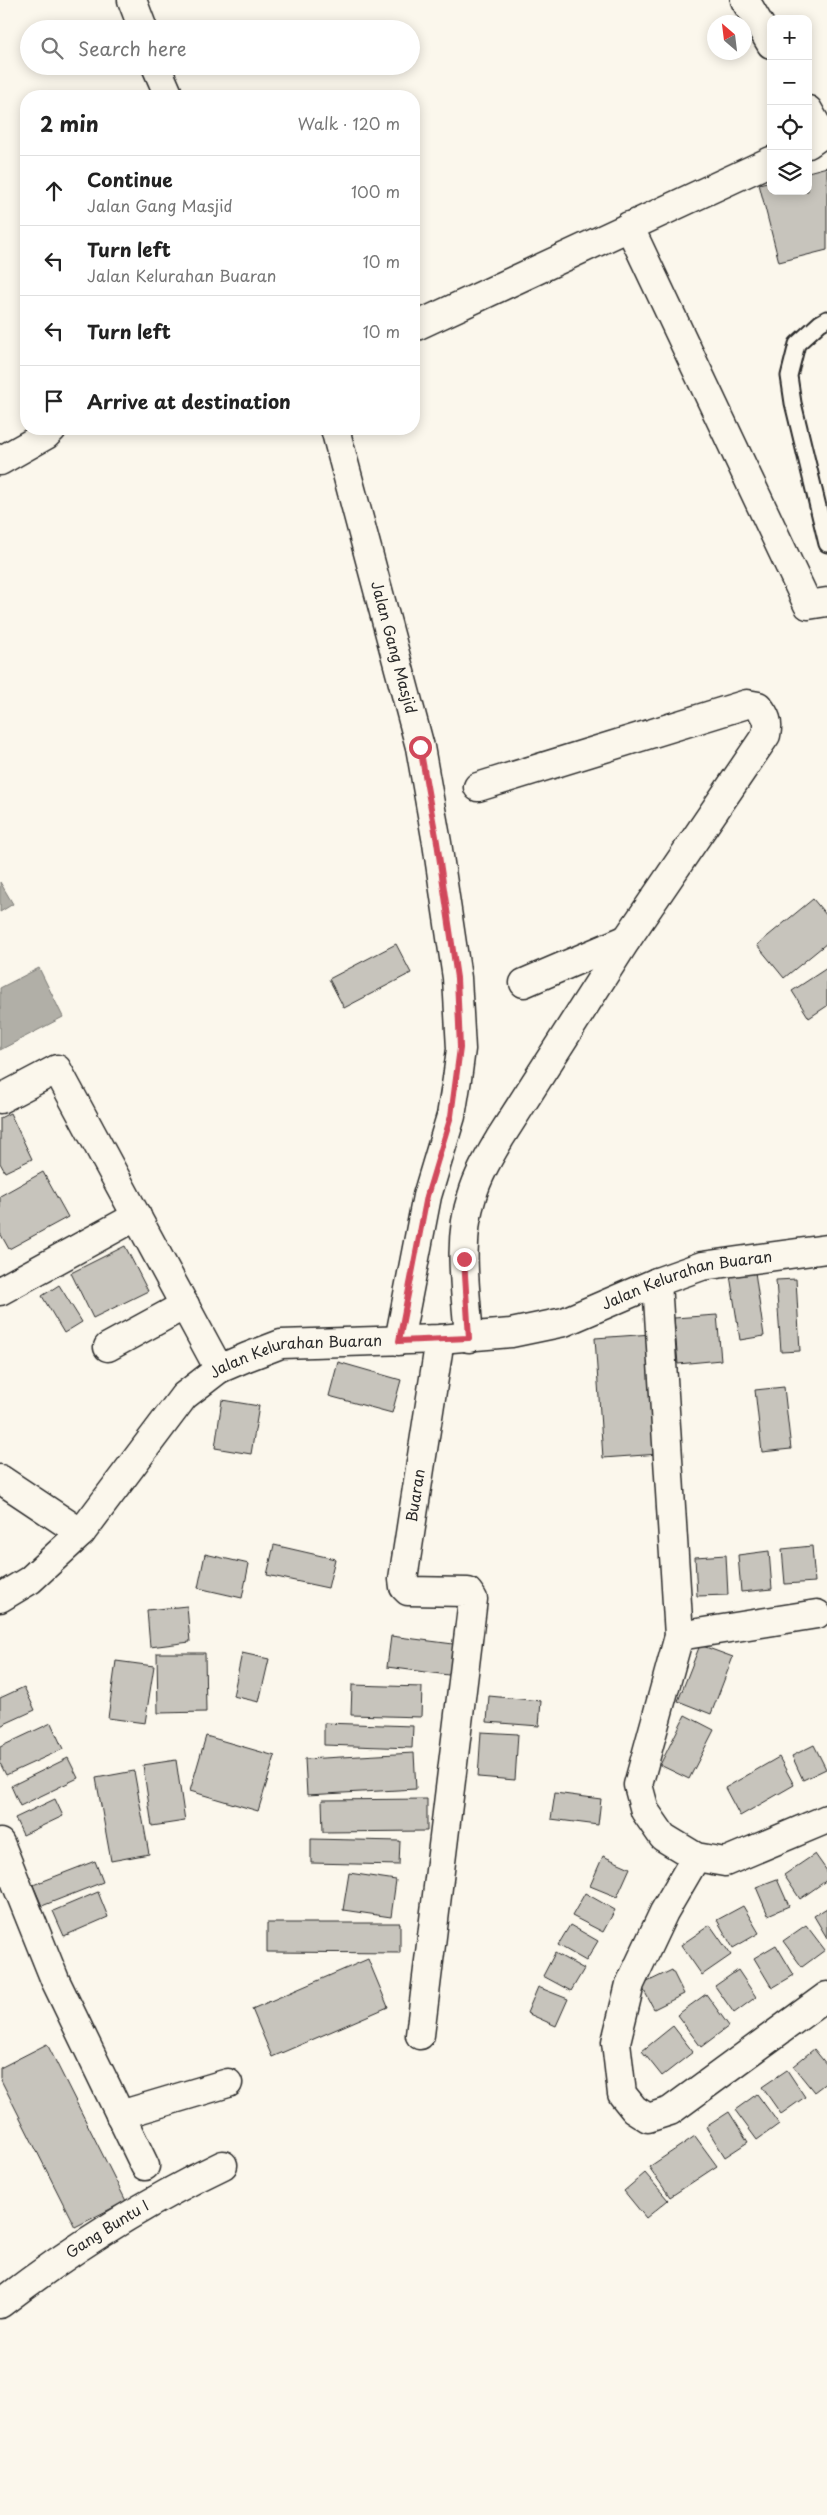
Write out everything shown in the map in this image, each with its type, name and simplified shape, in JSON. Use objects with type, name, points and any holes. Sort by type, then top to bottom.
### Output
[{"type":"street","points":[[132,0],[139,20]]},
{"type":"street","points":[[746,0],[767,37]]},
{"type":"street","points":[[160,75],[166,90]]},
{"type":"street","points":[[812,117],[820,131],[818,137],[812,141]]},
{"type":"street","points":[[420,323],[767,163]]},
{"type":"street","points":[[630,226],[808,605],[827,602]]},
{"type":"street","points":[[0,461],[46,435]]},
{"type":"street","name":"Jalan Gang Masjid","points":[[336,435],[420,747],[437,842],[457,978],[460,1048],[457,1079],[451,1116],[427,1196],[399,1341]]},
{"type":"street","points":[[469,1338],[464,1259],[468,1213],[478,1180],[500,1138],[627,939],[766,735],[767,718],[758,706],[747,704],[478,786]]},
{"type":"street","points":[[524,983],[627,939]]},
{"type":"street","points":[[0,1099],[58,1069],[219,1369]]},
{"type":"street","points":[[0,1291],[137,1216]]},
{"type":"street","name":"Jalan Kelurahan Buaran","points":[[0,1598],[30,1580],[80,1533],[184,1396],[219,1369],[281,1344],[469,1338],[511,1333],[564,1322],[657,1282],[702,1266],[827,1249]]},
{"type":"street","points":[[657,1282],[680,1636],[638,1785],[645,1811],[663,1837],[696,1857],[725,1862],[827,1819]]},
{"type":"street","points":[[108,1347],[185,1305]]},
{"type":"street","name":"Buaran","points":[[420,2035],[473,1599],[468,1592],[408,1591],[404,1587],[403,1580],[440,1339]]},
{"type":"street","points":[[0,1479],[80,1533]]},
{"type":"street","points":[[680,1636],[817,1614]]},
{"type":"street","points":[[0,1843],[55,1980],[145,2166]]},
{"type":"street","points":[[696,1857],[664,1912],[630,1984],[616,2042],[622,2094],[634,2109],[648,2118],[670,2110],[827,1996]]},
{"type":"street","points":[[120,2115],[228,2082]]},
{"type":"street","name":"Gang Buntu I","points":[[0,2304],[54,2263],[167,2191],[223,2165]]},
{"type":"lane","points":[[827,319],[797,344],[789,376],[793,403],[827,544]]},
{"type":"shaded area","points":[[0,882],[13,904],[0,912]]},
{"type":"shaded area","points":[[39,968],[63,1017],[0,1050],[0,988]]},
{"type":"building","points":[[827,167],[827,250],[779,262],[759,184],[767,182],[767,195],[812,195],[812,171]]},
{"type":"building","points":[[813,899],[827,916],[827,943],[784,978],[757,945]]},
{"type":"building","points":[[396,944],[411,973],[344,1008],[329,979]]},
{"type":"building","points":[[827,968],[827,1006],[809,1018],[792,991]]},
{"type":"building","points":[[10,1113],[32,1159],[5,1172],[0,1163],[0,1118]]},
{"type":"building","points":[[43,1172],[68,1217],[9,1249],[0,1233],[0,1196]]},
{"type":"building","points":[[125,1246],[148,1291],[93,1318],[71,1273]]},
{"type":"building","points":[[755,1272],[764,1336],[740,1340],[730,1275]]},
{"type":"building","points":[[796,1279],[800,1351],[781,1352],[776,1280]]},
{"type":"building","points":[[59,1285],[82,1322],[64,1333],[42,1296]]},
{"type":"building","points":[[717,1315],[721,1360],[678,1364],[674,1318]]},
{"type":"building","points":[[652,1334],[659,1454],[603,1458],[595,1338]]},
{"type":"building","points":[[338,1362],[401,1380],[392,1413],[329,1396]]},
{"type":"building","points":[[784,1387],[791,1449],[762,1452],[755,1390]]},
{"type":"building","points":[[222,1400],[259,1406],[251,1454],[215,1448]]},
{"type":"building","points":[[274,1545],[335,1559],[328,1588],[267,1575]]},
{"type":"building","points":[[812,1546],[815,1582],[785,1584],[782,1549]]},
{"type":"building","points":[[769,1551],[772,1589],[741,1592],[738,1555]]},
{"type":"building","points":[[205,1554],[249,1564],[242,1598],[198,1588]]},
{"type":"building","points":[[726,1555],[728,1595],[697,1596],[695,1557]]},
{"type":"building","points":[[187,1606],[190,1642],[150,1647],[147,1610]]},
{"type":"building","points":[[391,1636],[461,1645],[456,1676],[387,1667]]},
{"type":"building","points":[[700,1645],[733,1657],[711,1714],[678,1701]]},
{"type":"building","points":[[157,1653],[205,1653],[206,1712],[158,1713]]},
{"type":"building","points":[[242,1653],[269,1659],[259,1702],[233,1696]]},
{"type":"building","points":[[116,1661],[154,1666],[145,1723],[108,1718]]},
{"type":"building","points":[[352,1685],[422,1687],[421,1717],[351,1715]]},
{"type":"building","points":[[24,1687],[35,1710],[0,1726],[0,1698]]},
{"type":"building","points":[[489,1696],[541,1701],[539,1726],[487,1722]]},
{"type":"building","points":[[685,1715],[714,1730],[689,1779],[660,1765]]},
{"type":"building","points":[[51,1723],[63,1749],[6,1775],[0,1763],[0,1747]]},
{"type":"building","points":[[324,1723],[413,1726],[412,1748],[324,1745]]},
{"type":"building","points":[[481,1732],[518,1734],[515,1780],[478,1777]]},
{"type":"building","points":[[206,1736],[275,1756],[258,1811],[190,1791]]},
{"type":"building","points":[[814,1745],[826,1769],[803,1780],[792,1756]]},
{"type":"building","points":[[414,1753],[416,1789],[307,1795],[305,1759]]},
{"type":"building","points":[[779,1757],[794,1785],[740,1816],[725,1788]]},
{"type":"building","points":[[68,1758],[78,1778],[20,1806],[11,1786]]},
{"type":"building","points":[[176,1760],[185,1821],[152,1826],[143,1765]]},
{"type":"building","points":[[134,1771],[149,1854],[111,1861],[96,1778]]},
{"type":"building","points":[[555,1793],[601,1799],[598,1825],[551,1819]]},
{"type":"building","points":[[55,1799],[63,1816],[23,1835],[15,1818]]},
{"type":"building","points":[[427,1799],[427,1831],[323,1832],[322,1800]]},
{"type":"building","points":[[311,1839],[400,1841],[399,1865],[311,1863]]},
{"type":"building","points":[[815,1854],[827,1871],[827,1880],[800,1899],[784,1875]]},
{"type":"building","points":[[603,1856],[630,1868],[617,1897],[590,1886]]},
{"type":"building","points":[[95,1861],[103,1882],[42,1906],[33,1885]]},
{"type":"building","points":[[349,1873],[396,1880],[391,1917],[343,1910]]},
{"type":"building","points":[[777,1879],[789,1906],[768,1915],[756,1887]]},
{"type":"building","points":[[98,1892],[108,1917],[64,1936],[53,1911]]},
{"type":"building","points":[[585,1893],[615,1910],[603,1932],[572,1916]]},
{"type":"building","points":[[743,1906],[759,1933],[733,1948],[717,1920]]},
{"type":"building","points":[[827,1908],[827,1938],[814,1916]]},
{"type":"building","points":[[267,1923],[400,1923],[400,1953],[267,1952]]},
{"type":"building","points":[[570,1925],[598,1941],[586,1961],[558,1945]]},
{"type":"building","points":[[710,1925],[731,1955],[702,1975],[681,1945]]},
{"type":"building","points":[[806,1925],[825,1950],[802,1967],[783,1941]]},
{"type":"building","points":[[776,1945],[794,1975],[772,1988],[754,1958]]},
{"type":"building","points":[[555,1953],[584,1969],[571,1991],[543,1976]]},
{"type":"building","points":[[368,1959],[388,2007],[272,2057],[252,2009]]},
{"type":"building","points":[[672,1970],[684,1994],[654,2009],[641,1985]]},
{"type":"building","points":[[738,1970],[756,1997],[734,2013],[715,1986]]},
{"type":"building","points":[[538,1987],[568,1999],[556,2026],[527,2013]]},
{"type":"building","points":[[706,1994],[729,2026],[701,2047],[677,2015]]},
{"type":"building","points":[[673,2026],[693,2052],[662,2076],[642,2051]]},
{"type":"building","points":[[47,2044],[126,2201],[75,2227],[0,2078],[0,2068]]},
{"type":"building","points":[[814,2049],[827,2065],[827,2082],[814,2092],[793,2066]]},
{"type":"building","points":[[787,2070],[805,2097],[781,2114],[762,2087]]},
{"type":"building","points":[[757,2094],[779,2124],[757,2140],[735,2110]]},
{"type":"building","points":[[729,2112],[748,2142],[725,2157],[706,2127]]},
{"type":"building","points":[[695,2136],[717,2166],[670,2197],[649,2167]]},
{"type":"building","points":[[645,2173],[668,2200],[646,2218],[624,2191]]},
{"type":"route","points":[[420,747],[437,842],[457,978],[460,1048],[451,1116],[427,1196],[399,1341],[469,1338],[464,1259]]}]
